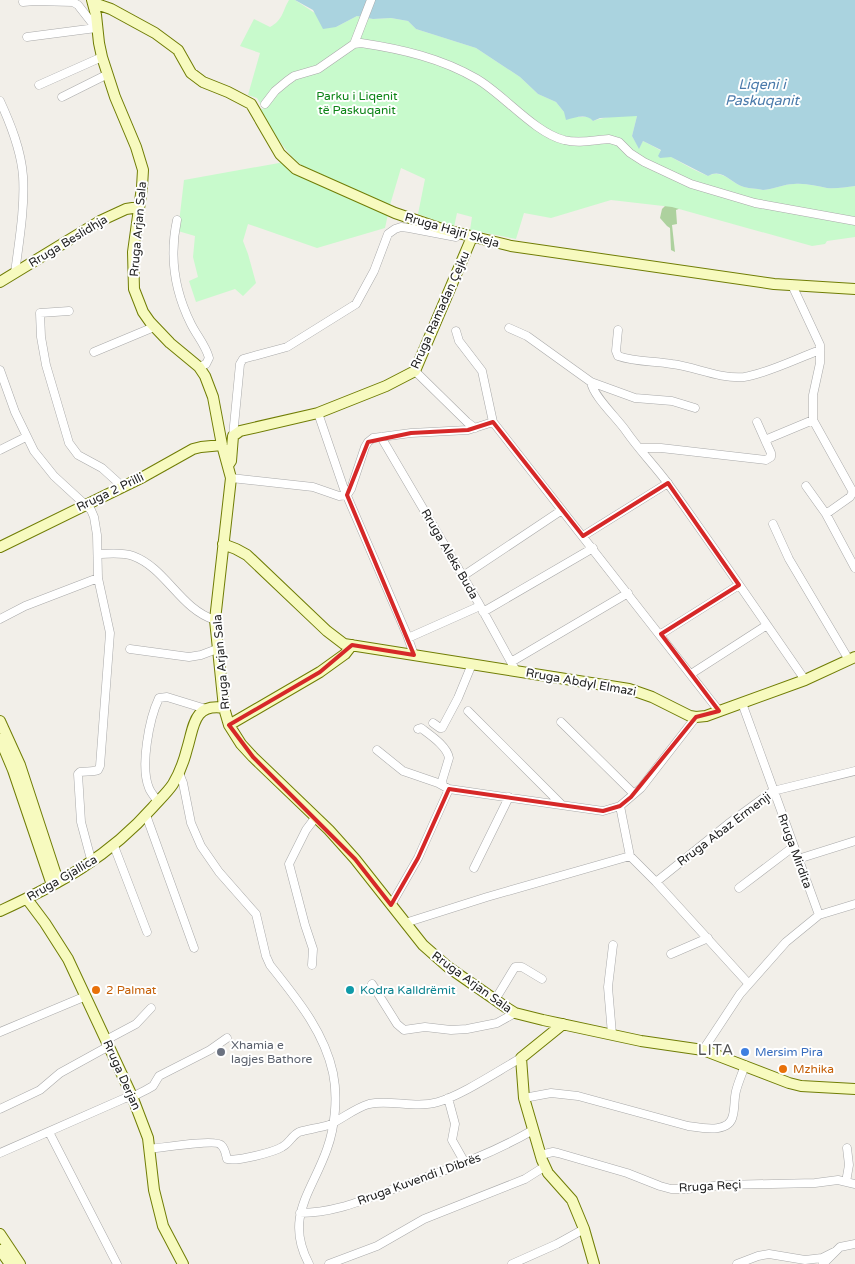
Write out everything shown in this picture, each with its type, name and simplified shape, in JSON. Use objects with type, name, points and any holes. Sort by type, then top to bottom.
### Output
[{"type":"street","points":[[264,104],[270,96],[294,76],[318,69],[358,39],[371,0]]},
{"type":"street","points":[[23,2],[73,2],[96,28]]},
{"type":"street","name":"Rruga Hajri Skeja","points":[[93,2],[103,5],[156,33],[178,50],[191,73],[203,82],[251,104],[280,154],[296,169],[395,213],[471,239],[511,246],[792,286],[855,289]]},
{"type":"street","name":"Rruga Arjan Sala","points":[[93,2],[102,57],[115,97],[140,158],[143,177],[133,252],[133,278],[138,300],[143,312],[154,327],[199,368],[205,376],[213,397],[222,444],[232,478],[215,620],[224,708],[229,725],[241,744],[355,859],[423,945],[436,957],[515,1013],[652,1043],[703,1050],[789,1083],[802,1086],[855,1089]]},
{"type":"street","name":"Rruga Hajri Skeja","points":[[96,15],[103,13],[122,15]]},
{"type":"street","points":[[27,37],[96,28]]},
{"type":"street","points":[[358,39],[409,51],[468,74],[490,88],[527,119],[556,138],[574,141],[614,140],[644,162],[691,184],[755,203],[853,220]]},
{"type":"street","points":[[39,85],[102,57]]},
{"type":"street","points":[[62,97],[108,74]]},
{"type":"street","points":[[0,102],[16,141],[23,175],[16,273]]},
{"type":"street","name":"Rruga Beslidhja","points":[[0,282],[100,220],[138,207]]},
{"type":"street","points":[[177,220],[172,244],[175,280],[190,323],[209,358],[206,364],[199,368]]},
{"type":"street","points":[[228,466],[231,461],[240,364],[243,359],[287,346],[356,304],[374,271],[388,234],[401,227],[471,239]]},
{"type":"street","name":"Rruga Ramadan Çejku","points":[[233,436],[240,431],[318,413],[386,386],[415,372],[471,239]]},
{"type":"street","points":[[792,286],[816,337],[820,350],[820,362],[812,395],[813,420],[852,492],[850,497],[826,514]]},
{"type":"street","points":[[69,311],[40,313],[41,337],[46,365],[65,430],[69,443],[78,455],[102,468],[123,487]]},
{"type":"street","points":[[94,352],[154,327]]},
{"type":"street","points":[[509,328],[527,336],[591,382],[636,398],[672,402],[695,408]]},
{"type":"street","points":[[618,330],[616,351],[618,356],[673,364],[703,372],[743,377],[820,350]]},
{"type":"street","points":[[456,331],[459,341],[482,371],[493,422],[661,634],[719,711]]},
{"type":"street","points":[[0,370],[15,412],[34,451],[54,476],[91,510],[94,517],[98,554],[98,578],[110,633],[100,766],[96,771],[84,771],[78,774],[81,822],[92,863]]},
{"type":"street","points":[[415,372],[475,428]]},
{"type":"street","points":[[591,382],[598,396],[668,483],[805,680]]},
{"type":"street","points":[[318,413],[347,495],[414,655]]},
{"type":"street","points":[[765,440],[813,420]]},
{"type":"street","points":[[232,478],[313,487],[339,496],[347,495],[352,489],[365,447],[373,438],[411,433],[468,430],[493,422]]},
{"type":"street","points":[[640,448],[660,448],[766,460],[769,459],[771,454],[757,422]]},
{"type":"street","points":[[0,450],[26,437]]},
{"type":"street","name":"Rruga Aleks Buda","points":[[382,437],[514,667]]},
{"type":"street","name":"Rruga 2 Prilli","points":[[0,547],[123,487],[193,449],[222,444]]},
{"type":"street","points":[[583,536],[668,483]]},
{"type":"street","points":[[806,486],[826,514],[855,568]]},
{"type":"street","points":[[463,576],[562,510]]},
{"type":"street","points":[[378,750],[403,771],[446,787],[604,811],[620,806],[634,794],[696,717],[706,716],[805,680],[852,659],[789,559],[773,524]]},
{"type":"street","points":[[223,544],[247,555],[338,640],[352,646],[345,654],[325,668],[229,725]]},
{"type":"street","points":[[408,638],[482,609],[593,548]]},
{"type":"street","points":[[98,554],[126,554],[142,561],[159,574],[200,614],[215,620]]},
{"type":"street","points":[[0,619],[24,606],[98,578]]},
{"type":"street","points":[[661,634],[739,586]]},
{"type":"street","points":[[514,667],[628,593]]},
{"type":"street","points":[[691,674],[767,625]]},
{"type":"street","name":"Rruga Abdyl Elmazi","points":[[352,646],[472,664],[514,667],[629,689],[696,717]]},
{"type":"street","points":[[130,649],[189,657],[217,649]]},
{"type":"street","points":[[433,723],[442,728],[458,698],[472,664]]},
{"type":"street","points":[[158,802],[149,788],[146,753],[148,736],[159,698],[167,697],[206,709],[224,708]]},
{"type":"street","name":"Rruga Mirdita","points":[[742,702],[819,915]]},
{"type":"street","name":"Rruga Gjallica","points":[[1,908],[27,899],[92,863],[114,846],[146,815],[173,784],[187,749],[193,724],[197,716],[206,709]]},
{"type":"street","points":[[468,711],[562,805]]},
{"type":"street","points":[[0,721],[20,765],[55,883]]},
{"type":"street","points":[[561,722],[634,794]]},
{"type":"street","points":[[418,728],[421,728],[438,742],[448,754],[449,758],[442,781],[446,787]]},
{"type":"street","points":[[0,739],[14,770],[55,883]]},
{"type":"street","name":"Rruga Abaz Ermenji","points":[[656,882],[728,824],[774,791],[855,771]]},
{"type":"street","points":[[179,773],[183,783],[191,823],[201,846],[219,872],[256,914],[270,965],[306,1012],[321,1037],[334,1078],[334,1122],[328,1147],[303,1202],[300,1213],[299,1226],[302,1249],[309,1264]]},
{"type":"street","points":[[391,906],[418,858],[446,787]]},
{"type":"street","points":[[474,868],[508,797]]},
{"type":"street","points":[[620,806],[630,856],[748,983]]},
{"type":"street","points":[[146,815],[194,948]]},
{"type":"street","points":[[312,965],[313,949],[304,925],[289,864],[306,830],[315,818]]},
{"type":"street","points":[[798,859],[855,841]]},
{"type":"street","points":[[114,846],[147,932]]},
{"type":"street","points":[[739,888],[793,846]]},
{"type":"street","points":[[405,923],[487,897],[630,856]]},
{"type":"street","name":"Rruga Derjan","points":[[27,899],[63,951],[132,1096],[145,1127],[157,1208],[163,1226],[183,1264]]},
{"type":"street","points":[[703,1050],[748,983],[786,942],[819,915],[855,904]]},
{"type":"street","points":[[671,954],[708,938]]},
{"type":"street","points":[[612,1034],[608,987],[613,946]]},
{"type":"street","points":[[495,1000],[515,967],[522,967],[542,979]]},
{"type":"street","points":[[372,984],[396,1024],[404,1030],[425,1027],[451,1030],[467,1029],[498,1023],[515,1013]]},
{"type":"street","points":[[0,1032],[86,996]]},
{"type":"street","points":[[0,1109],[40,1090],[60,1073],[136,1024],[151,1008]]},
{"type":"street","points":[[149,1149],[185,1144],[217,1143],[223,1146],[228,1159],[232,1160],[278,1149],[284,1146],[292,1136],[334,1122],[370,1104],[423,1105],[437,1103],[521,1058],[563,1024]]},
{"type":"street","points":[[0,1153],[123,1098],[136,1096],[153,1086],[159,1076],[194,1059],[227,1038]]},
{"type":"street","points":[[521,1058],[524,1098],[544,1167],[572,1200],[584,1229],[594,1264]]},
{"type":"street","points":[[524,1098],[551,1093],[563,1094],[610,1104],[688,1126],[702,1128],[723,1127],[728,1125],[733,1116],[736,1092],[744,1065]]},
{"type":"street","points":[[448,1098],[455,1124],[452,1140],[465,1164]]},
{"type":"street","name":"Rruga Kuvendi I Dibrës","points":[[300,1213],[331,1211],[465,1164],[533,1130]]},
{"type":"street","points":[[48,1132],[117,1264]]},
{"type":"street","points":[[846,1148],[848,1164],[846,1182]]},
{"type":"street","name":"Rruga Reçi","points":[[540,1155],[553,1152],[558,1153],[627,1172],[671,1189],[815,1183],[838,1180],[855,1184]]},
{"type":"street","points":[[329,1264],[377,1246],[424,1219],[525,1179],[544,1167]]},
{"type":"street","points":[[512,1264],[558,1244],[584,1229]]},
{"type":"street","points":[[0,1234],[20,1264]]},
{"type":"street","points":[[823,1264],[840,1247],[855,1244]]},
{"type":"street","points":[[0,1250],[10,1264]]},
{"type":"street","points":[[737,1264],[769,1254],[805,1260],[822,1258],[834,1252]]},
{"type":"street","points":[[777,1264],[781,1255]]},
{"type":"highlighted area","points":[[493,422],[583,536],[668,483],[739,585],[661,634],[719,711],[696,717],[631,797],[620,806],[603,811],[449,789],[418,858],[391,905],[355,859],[253,757],[229,725],[320,672],[352,645],[414,655],[347,495],[368,442],[411,433],[468,430]]},
{"type":"green space","name":"Parku i Liqenit të Paskuqanit","points":[[289,0],[295,0],[336,27],[357,16],[373,19],[391,18],[408,21],[416,29],[476,48],[520,77],[538,94],[556,102],[564,112],[578,117],[590,117],[593,121],[615,116],[637,116],[632,136],[639,148],[643,141],[708,176],[713,174],[722,175],[744,187],[763,190],[798,184],[830,188],[855,186],[855,237],[827,241],[825,244],[812,246],[672,207],[611,200],[551,218],[524,213],[516,239],[470,230],[472,217],[457,213],[454,227],[418,214],[425,179],[401,168],[390,205],[303,166],[278,139],[260,108],[264,110],[257,98],[248,95],[260,53],[240,46],[254,19],[270,27],[280,19]]},
{"type":"green space","points":[[283,161],[388,214],[385,228],[317,248],[248,224],[243,241],[256,283],[243,296],[235,289],[196,302],[189,281],[198,277],[193,257],[195,236],[178,231],[184,180]]},
{"type":"green space","points":[[666,205],[681,208],[676,210],[677,224],[672,225],[675,252],[671,250],[670,228],[660,218],[662,209]]},
{"type":"water","name":"Liqeni i Paskuqanit","points":[[295,0],[855,0],[855,186],[830,188],[798,184],[763,190],[744,187],[722,175],[713,174],[708,176],[671,157],[660,158],[658,156],[661,150],[643,141],[639,149],[632,136],[637,116],[600,118],[593,121],[587,117],[566,120],[564,112],[556,102],[538,94],[520,77],[476,48],[416,29],[408,21],[391,18],[373,19],[357,16],[336,27],[323,29],[313,10]]},
{"type":"place","name":"2 Palmat","points":[[96,990]]},
{"type":"place","name":"Kodra Kalldrëmit","points":[[350,990]]},
{"type":"place","name":"Xhamia e lagjes Bathore","points":[[221,1052]]},
{"type":"place","name":"Mersim Pira","points":[[745,1052]]},
{"type":"place","name":"Mzhika","points":[[783,1069]]},
{"type":"district","name":"LITA","points":[[716,1050]]}]
